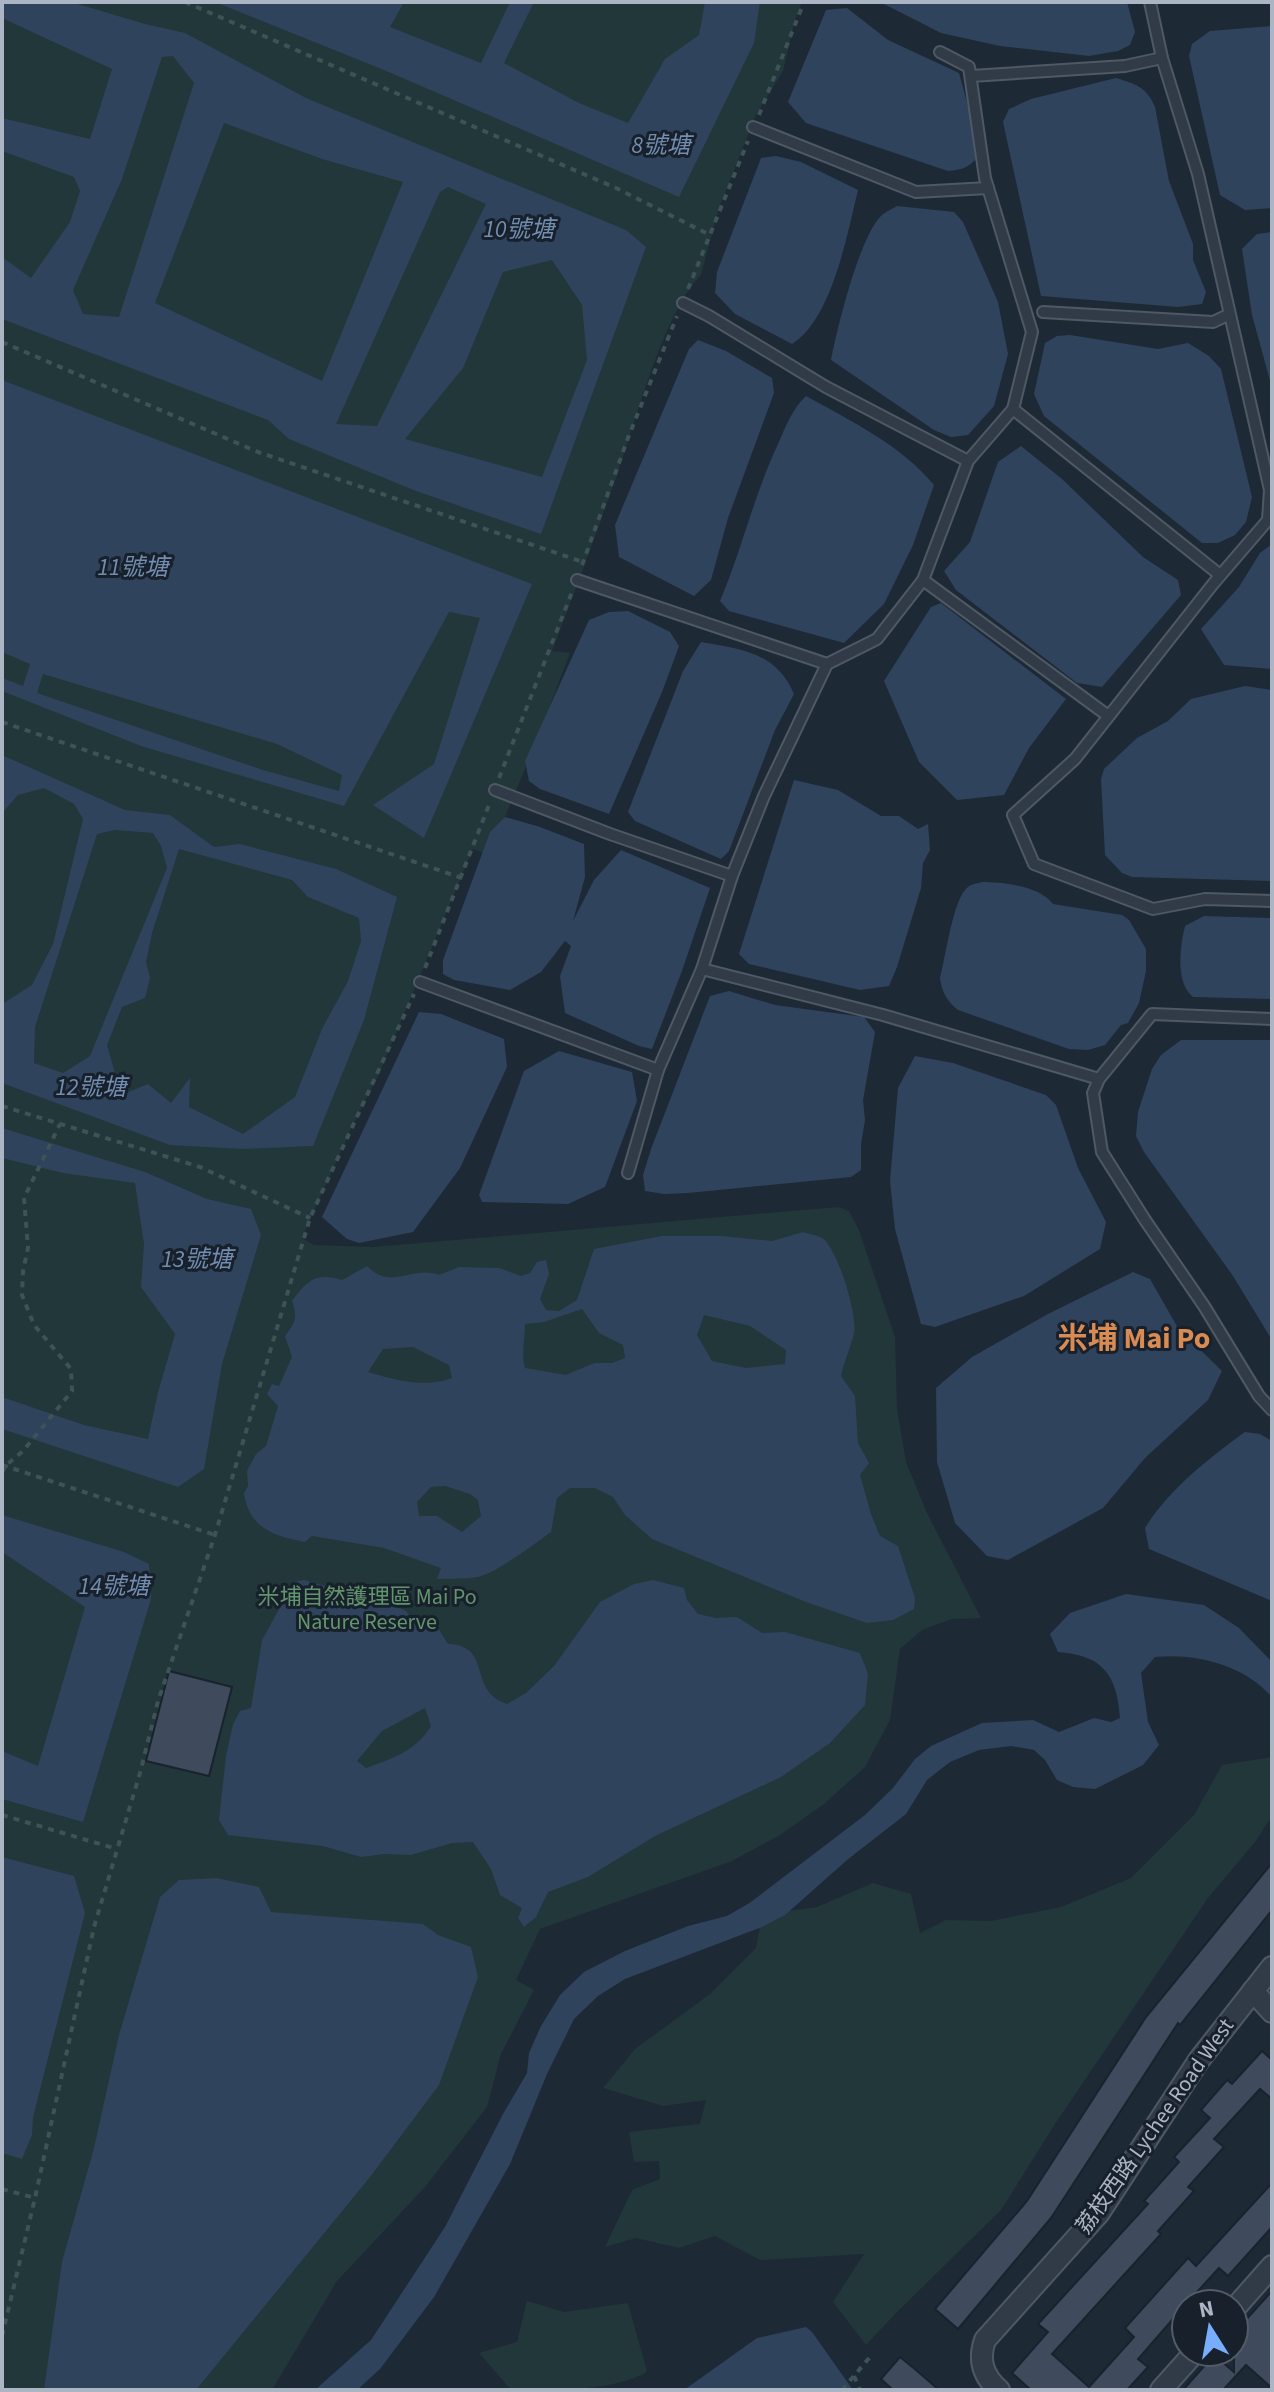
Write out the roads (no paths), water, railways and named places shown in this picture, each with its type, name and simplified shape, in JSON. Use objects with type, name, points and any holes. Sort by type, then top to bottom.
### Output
[{"type":"street","name":"荔枝西路 Lychee Road West","points":[[999,2390],[987,2378],[981,2359],[985,2340],[1099,2213],[1199,2060],[1272,1967]]},
{"type":"street","points":[[1253,1991],[1272,2012]]},
{"type":"street","points":[[1250,2291],[1272,2266]]},
{"type":"street","points":[[1161,2390],[1181,2368]]},
{"type":"lane","points":[[1150,2],[1162,58],[1198,174],[1270,490],[1270,519],[1220,575],[1075,759],[1013,815],[1034,864],[1153,909],[1205,899],[1272,901]]},
{"type":"lane","points":[[628,1173],[658,1070],[702,969],[732,876],[764,796],[827,664],[877,639],[923,580],[968,461],[1013,409],[1032,332],[988,188],[969,67],[940,52]]},
{"type":"lane","points":[[971,76],[1125,66],[1162,58]]},
{"type":"lane","points":[[753,127],[916,192],[988,188]]},
{"type":"lane","points":[[683,303],[826,387],[968,461]]},
{"type":"lane","points":[[1043,312],[1213,322],[1228,315]]},
{"type":"lane","points":[[1013,409],[1220,575]]},
{"type":"lane","points":[[577,580],[827,664]]},
{"type":"lane","points":[[923,580],[1107,715]]},
{"type":"lane","points":[[495,790],[732,876]]},
{"type":"lane","points":[[702,969],[883,1015],[1099,1079]]},
{"type":"lane","points":[[420,982],[658,1070]]},
{"type":"lane","points":[[1272,1019],[1152,1014],[1099,1079],[1093,1093],[1102,1152],[1204,1306],[1259,1396],[1272,1410]]},
{"type":"water","name":"10號塘","points":[[2,2],[71,2],[185,33],[306,98],[626,230],[646,247],[541,534],[416,491],[289,439],[268,420],[2,319],[2,257],[31,278],[70,222],[80,191],[74,177],[2,151],[2,118],[90,139],[112,69],[2,18]],"holes":[[[173,56],[194,83],[119,317],[83,314],[73,290],[122,179],[162,57]],[[224,123],[322,159],[403,182],[322,381],[155,303]],[[448,187],[486,204],[377,426],[336,424],[440,192]],[[552,260],[582,305],[587,360],[542,477],[405,439],[463,368],[503,272]]]},
{"type":"water","name":"8號塘","points":[[215,2],[404,2],[390,27],[481,63],[510,2],[534,2],[504,63],[579,103],[628,123],[665,59],[699,35],[705,2],[760,2],[754,43],[679,197],[384,70]]},
{"type":"water","points":[[880,2],[1127,2],[1135,32],[1130,45],[1118,51],[1089,56],[1000,46],[941,33]]},
{"type":"water","points":[[847,8],[888,40],[959,73],[980,151],[971,164],[948,171],[806,123],[788,102],[826,10]]},
{"type":"water","points":[[1272,26],[1272,208],[1245,210],[1220,195],[1189,56],[1192,44],[1210,31]]},
{"type":"water","points":[[1116,78],[1144,91],[1155,107],[1169,181],[1193,244],[1193,260],[1206,292],[1202,304],[1178,307],[1041,296],[1003,122],[1009,109],[1031,99]]},
{"type":"water","points":[[776,156],[801,162],[858,190],[843,252],[828,296],[806,332],[792,344],[735,314],[715,293],[717,272],[761,158]]},
{"type":"water","points":[[897,206],[954,212],[963,222],[998,302],[1008,354],[994,406],[968,435],[951,437],[934,430],[831,360],[850,285],[865,243],[881,216]]},
{"type":"water","points":[[1272,232],[1272,388],[1252,315],[1242,249],[1257,234]]},
{"type":"water","points":[[1070,335],[1158,349],[1188,343],[1209,356],[1221,369],[1252,497],[1246,522],[1235,535],[1218,543],[1202,543],[1044,416],[1034,394],[1045,343],[1057,336]]},
{"type":"water","points":[[698,340],[726,351],[772,378],[774,393],[728,518],[711,580],[694,596],[619,557],[615,525],[689,349]]},
{"type":"water","name":"11號塘","points":[[2,380],[532,584],[424,838],[373,805],[434,764],[480,618],[449,612],[344,806],[141,746],[2,691],[2,678],[23,686],[30,664],[2,652]],"holes":[[[43,674],[277,744],[342,775],[339,791],[263,770],[37,693]]]},
{"type":"water","points":[[806,396],[891,446],[934,485],[913,545],[884,604],[844,643],[729,611],[720,601],[770,463],[790,418]]},
{"type":"water","points":[[1021,446],[1062,479],[1143,557],[1178,580],[1181,595],[1102,687],[1077,683],[956,590],[944,571],[970,542],[998,462]]},
{"type":"water","points":[[1272,544],[1272,669],[1224,665],[1201,629],[1239,587],[1260,553]]},
{"type":"water","points":[[941,603],[1066,699],[1029,748],[1004,795],[957,800],[919,762],[884,681],[931,607]]},
{"type":"water","points":[[628,611],[670,632],[679,646],[609,814],[540,789],[529,781],[525,761],[589,620],[609,612]]},
{"type":"water","points":[[701,642],[743,650],[767,661],[778,669],[794,694],[775,730],[729,851],[721,859],[635,821],[628,812],[683,671]]},
{"type":"water","points":[[1245,686],[1272,690],[1272,881],[1132,877],[1122,873],[1105,855],[1101,779],[1104,769],[1137,738],[1168,721],[1191,699]]},
{"type":"water","name":"12號塘","points":[[2,755],[125,810],[170,815],[214,847],[240,844],[336,869],[397,897],[364,1020],[313,1146],[242,1149],[170,1145],[2,1083],[2,1004],[32,985],[53,944],[83,819],[74,804],[44,788],[18,795],[2,813]],"holes":[[[115,830],[153,833],[161,846],[167,868],[90,1056],[63,1073],[34,1063],[35,1027],[97,834]],[[179,849],[292,880],[308,897],[359,918],[361,941],[348,981],[322,1029],[295,1097],[243,1134],[189,1107],[190,1078],[171,1103],[148,1084],[121,1095],[107,1045],[122,1007],[145,998],[150,978],[146,962],[152,933]]]},
{"type":"water","points":[[794,780],[838,790],[881,816],[899,816],[918,829],[928,824],[930,850],[923,863],[921,888],[889,986],[860,990],[749,964],[739,954]]},
{"type":"water","points":[[505,817],[584,844],[585,877],[573,921],[594,880],[621,850],[710,888],[652,1049],[565,1013],[560,976],[571,946],[565,941],[541,972],[510,990],[454,980],[443,974],[443,960],[490,832]]},
{"type":"water","points":[[982,882],[1020,886],[1039,893],[1053,904],[1122,915],[1129,920],[1146,949],[1146,971],[1139,1003],[1128,1023],[1121,1025],[1105,1045],[1088,1050],[1069,1049],[958,1010],[948,1000],[940,978],[953,919],[965,890]]},
{"type":"water","points":[[1204,916],[1272,918],[1272,999],[1193,997],[1187,991],[1180,964],[1185,926]]},
{"type":"water","points":[[729,991],[775,1005],[864,1017],[875,1032],[863,1100],[865,1120],[861,1170],[851,1177],[688,1193],[645,1191],[643,1175],[651,1149],[710,996]]},
{"type":"water","points":[[419,1012],[441,1014],[504,1039],[507,1067],[460,1168],[413,1232],[359,1243],[347,1239],[322,1217]]},
{"type":"water","points":[[1181,1040],[1272,1040],[1272,1340],[1233,1276],[1144,1152],[1136,1136],[1138,1112],[1152,1069],[1161,1055]]},
{"type":"water","points":[[559,1051],[632,1072],[637,1101],[605,1187],[568,1204],[482,1202],[479,1195],[524,1071]]},
{"type":"water","points":[[915,1056],[953,1063],[1046,1095],[1056,1105],[1078,1168],[1106,1222],[1100,1249],[1024,1296],[935,1327],[921,1324],[895,1229],[890,1181],[898,1088]]},
{"type":"water","name":"13號塘","points":[[2,1128],[145,1172],[207,1199],[251,1209],[261,1235],[222,1364],[204,1469],[178,1487],[2,1429],[2,1397],[84,1425],[148,1439],[175,1334],[141,1287],[144,1244],[135,1183],[63,1173],[2,1158]]},
{"type":"water","points":[[803,1232],[820,1237],[828,1244],[840,1267],[850,1297],[854,1324],[853,1338],[841,1376],[855,1396],[858,1443],[869,1463],[860,1475],[880,1536],[898,1546],[915,1598],[914,1609],[893,1620],[867,1623],[806,1602],[652,1539],[625,1515],[613,1497],[595,1488],[570,1488],[557,1498],[551,1532],[498,1568],[471,1578],[437,1579],[441,1568],[384,1548],[312,1536],[305,1542],[283,1537],[264,1528],[251,1515],[244,1493],[248,1486],[247,1471],[256,1454],[266,1446],[278,1406],[267,1394],[272,1384],[279,1386],[292,1357],[285,1336],[294,1320],[292,1301],[313,1280],[325,1277],[342,1280],[367,1266],[385,1277],[420,1273],[439,1275],[459,1267],[499,1268],[521,1276],[530,1273],[537,1262],[546,1260],[549,1274],[540,1299],[546,1310],[559,1311],[577,1300],[594,1249],[662,1236],[721,1236],[772,1241]],"holes":[[[582,1309],[599,1333],[623,1345],[625,1358],[612,1363],[594,1363],[566,1375],[525,1368],[525,1324],[544,1322]],[[704,1315],[750,1326],[786,1350],[785,1364],[746,1368],[712,1361],[697,1335]],[[413,1347],[449,1365],[452,1378],[420,1383],[368,1372],[383,1349]],[[445,1486],[470,1494],[478,1500],[481,1516],[462,1532],[437,1516],[419,1516],[417,1502],[431,1487]]]},
{"type":"water","points":[[1133,1272],[1150,1279],[1178,1328],[1222,1371],[1208,1400],[1145,1458],[1103,1508],[1008,1560],[987,1556],[955,1523],[937,1462],[936,1388],[972,1357],[1048,1314]]},
{"type":"water","points":[[1245,1432],[1260,1434],[1272,1441],[1272,1601],[1149,1549],[1145,1528],[1177,1488]]},
{"type":"water","name":"14號塘","points":[[2,1515],[124,1552],[149,1564],[151,1599],[83,1822],[2,1799],[2,1751],[38,1766],[85,1607],[2,1552]]},
{"type":"water","points":[[304,1580],[346,1592],[373,1595],[406,1611],[417,1623],[438,1628],[448,1644],[471,1652],[487,1689],[507,1704],[526,1693],[554,1666],[600,1602],[634,1584],[653,1580],[684,1588],[687,1600],[698,1614],[716,1618],[737,1617],[762,1633],[785,1632],[860,1653],[868,1674],[865,1705],[830,1743],[781,1777],[655,1836],[588,1877],[548,1892],[536,1917],[524,1927],[518,1918],[522,1908],[500,1895],[491,1869],[473,1842],[452,1843],[411,1855],[361,1857],[323,1846],[228,1835],[219,1820],[233,1724],[240,1711],[251,1708],[262,1640],[294,1582]],"holes":[[[425,1708],[431,1726],[419,1741],[394,1757],[366,1768],[357,1761],[382,1731]]]},
{"type":"water","points":[[1126,1594],[1204,1605],[1239,1628],[1272,1662],[1272,1697],[1261,1686],[1233,1669],[1203,1659],[1155,1657],[1141,1673],[1148,1722],[1159,1745],[1143,1765],[1095,1789],[1073,1787],[1057,1780],[1045,1760],[1034,1750],[1011,1746],[979,1750],[950,1762],[927,1780],[906,1814],[847,1860],[785,1915],[762,1927],[625,1979],[598,1996],[574,2019],[547,2074],[510,2164],[434,2297],[380,2369],[357,2390],[315,2390],[371,2340],[445,2227],[527,2073],[529,2053],[560,1995],[584,1972],[625,1951],[688,1926],[727,1916],[751,1902],[865,1815],[893,1788],[915,1759],[931,1746],[982,1723],[1033,1720],[1059,1732],[1094,1718],[1111,1722],[1120,1718],[1115,1690],[1104,1670],[1086,1657],[1058,1652],[1050,1634],[1070,1613]]},
{"type":"water","points":[[2,1857],[74,1876],[85,1913],[33,2117],[32,2135],[22,2159],[2,2153]]},
{"type":"water","points":[[216,1878],[259,1887],[271,1912],[423,1924],[438,1935],[471,1947],[478,1977],[439,2085],[370,2177],[196,2390],[44,2390],[62,2262],[94,2148],[119,2035],[160,1897],[179,1880]]},
{"type":"water","points":[[806,2327],[853,2390],[684,2390],[757,2338]]},
{"type":"district","name":"米埔 Mai Po","points":[[1134,1338]]},
{"type":"park label","name":"米埔自然護理區 Mai Po Nature Reserve","points":[[367,1610]]}]
